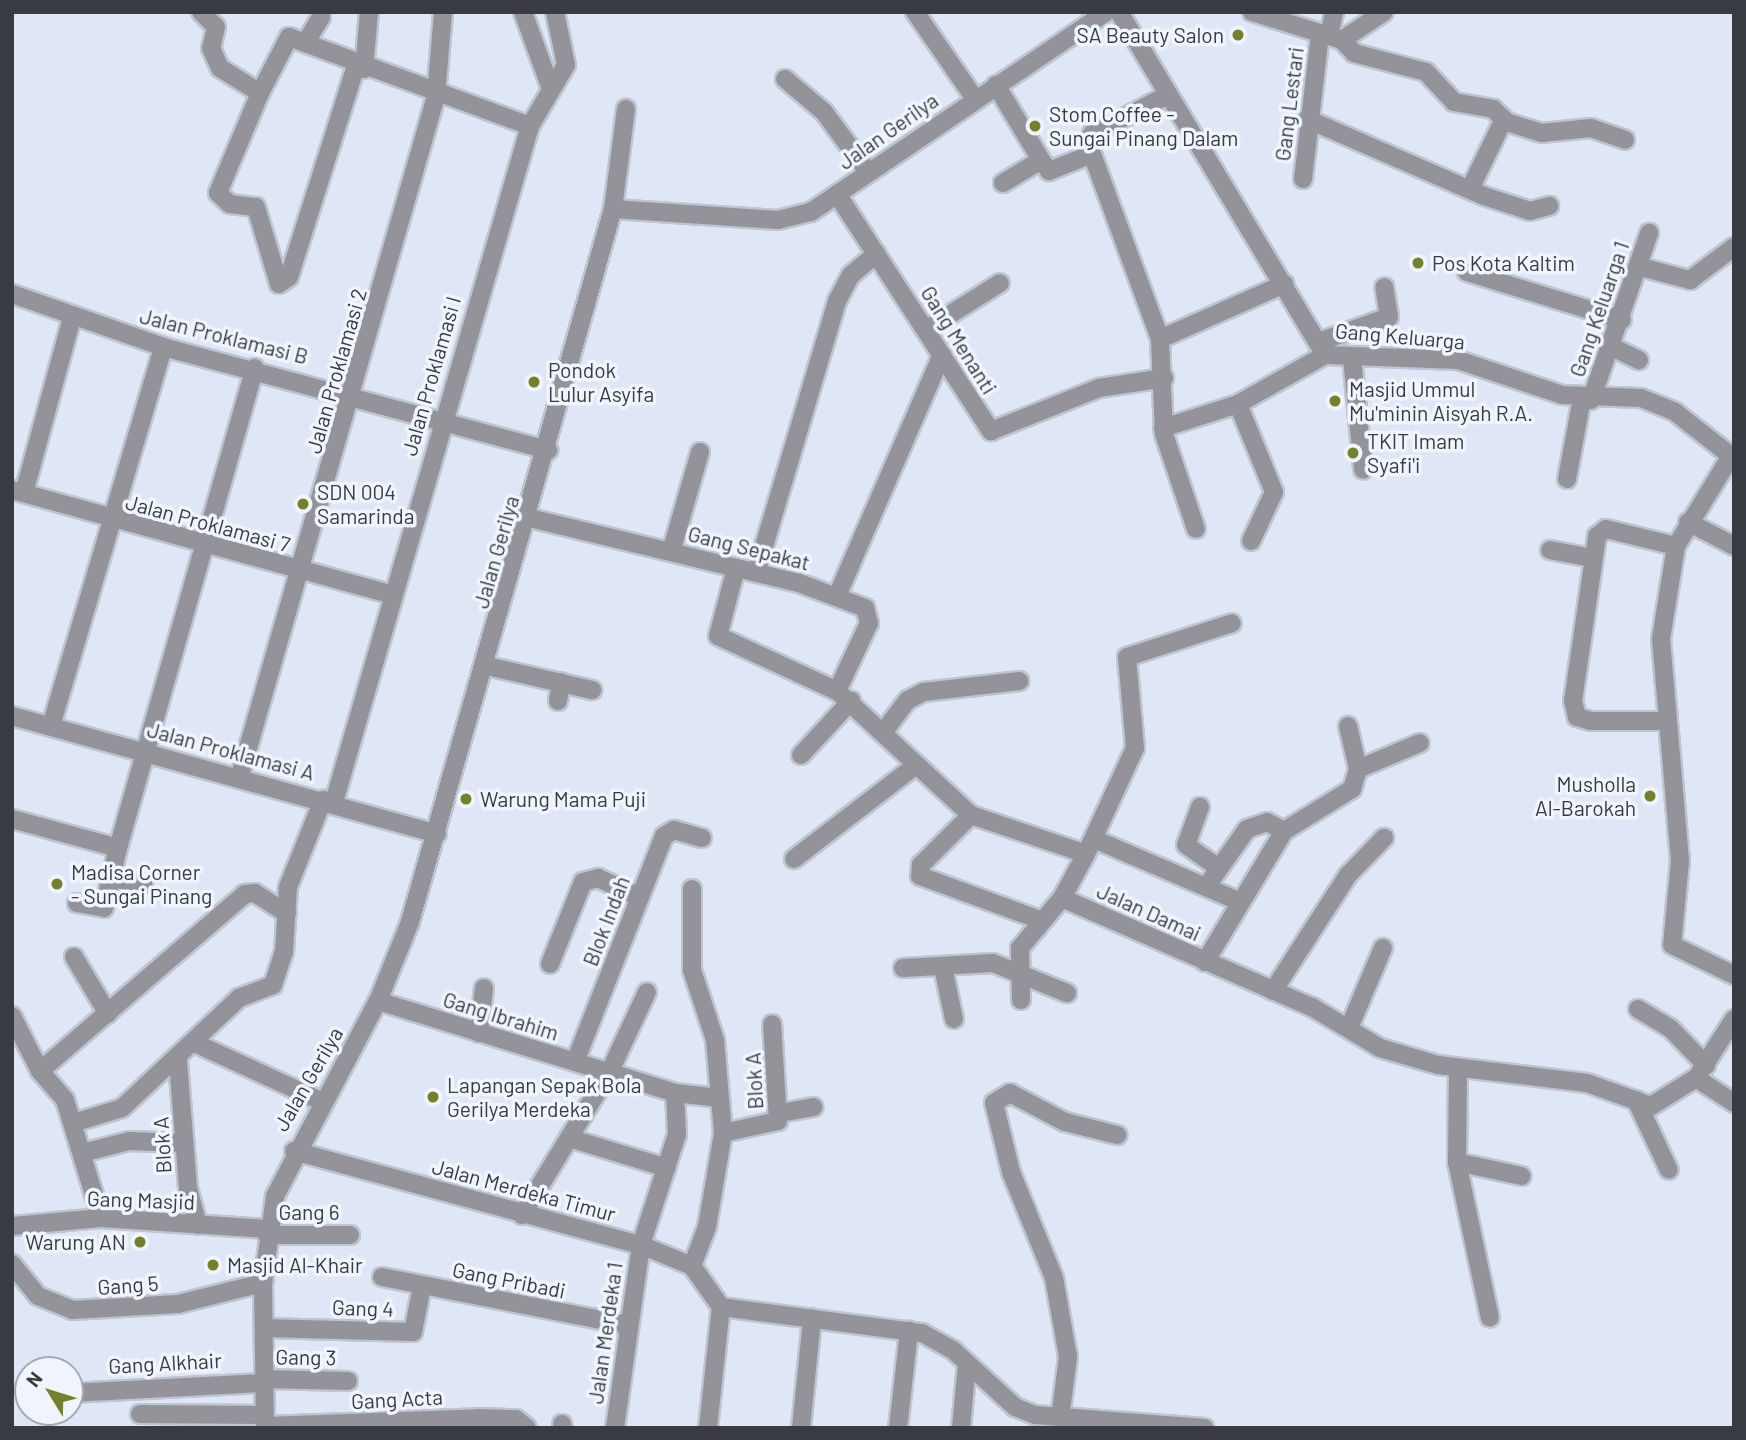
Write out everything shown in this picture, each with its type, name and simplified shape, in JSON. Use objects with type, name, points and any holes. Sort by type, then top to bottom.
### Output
[{"type":"street","points":[[201,12],[216,27],[211,48],[220,68],[260,93]]},
{"type":"street","points":[[321,17],[298,40],[260,93],[218,193],[230,204],[257,207],[282,284],[360,68],[369,12]]},
{"type":"street","name":"Jalan Proklamasi 2","points":[[239,779],[354,393],[436,96],[443,12]]},
{"type":"street","points":[[523,12],[551,89]]},
{"type":"street","name":"Jalan Proklamasi I","points":[[197,1044],[239,998],[272,985],[284,952],[293,870],[309,848],[329,801],[530,126],[567,60],[555,12]]},
{"type":"street","points":[[915,12],[975,99]]},
{"type":"street","name":"Jalan Gerilya","points":[[265,1423],[263,1283],[268,1232],[294,1151],[378,1001],[437,834],[530,519],[613,208],[778,220],[811,212],[1106,12]]},
{"type":"street","name":"Gang Keluarga","points":[[1119,12],[1166,96],[1322,349],[1352,358],[1458,360],[1587,399],[1634,396],[1661,404],[1732,454],[1688,522],[1676,546],[1663,609],[1665,721],[1681,861],[1672,945],[1734,975]]},
{"type":"street","points":[[1252,12],[1330,37],[1354,53],[1426,72],[1454,102],[1493,109],[1506,121],[1542,133],[1591,128],[1625,140]]},
{"type":"street","points":[[1330,37],[1334,12]]},
{"type":"street","points":[[1330,37],[1384,12]]},
{"type":"street","name":"Gang Lestari","points":[[1303,179],[1307,119],[1330,37]]},
{"type":"street","points":[[298,40],[360,68],[530,126]]},
{"type":"street","points":[[785,79],[824,112],[868,172]]},
{"type":"street","points":[[996,85],[1049,171],[1092,155]]},
{"type":"street","points":[[1166,96],[1092,134],[1092,155],[1160,340],[1164,378],[1163,428],[1196,529]]},
{"type":"street","points":[[613,208],[626,109]]},
{"type":"street","points":[[1307,119],[1471,189],[1530,211],[1549,206]]},
{"type":"street","points":[[1471,189],[1498,126],[1506,121]]},
{"type":"street","points":[[1003,183],[1041,160]]},
{"type":"street","name":"Gang Menanti","points":[[837,194],[991,430],[1078,396],[1164,378]]},
{"type":"street","name":"Gang Keluarga 1","points":[[1567,479],[1587,399],[1612,347],[1641,267],[1649,233]]},
{"type":"street","points":[[1641,267],[1690,280],[1734,247]]},
{"type":"street","points":[[756,573],[837,301],[845,283],[876,254]]},
{"type":"street","points":[[1467,272],[1622,320]]},
{"type":"street","points":[[927,329],[1000,283]]},
{"type":"street","points":[[1160,340],[1284,284]]},
{"type":"street","points":[[1163,428],[1238,404],[1322,349],[1389,317],[1384,286]]},
{"type":"street","name":"Jalan Proklamasi B","points":[[12,294],[163,347],[354,393],[548,450]]},
{"type":"street","points":[[18,492],[72,317]]},
{"type":"street","points":[[51,726],[115,521],[163,347]]},
{"type":"street","points":[[1612,347],[1639,360]]},
{"type":"street","points":[[837,596],[942,355]]},
{"type":"street","points":[[1352,358],[1363,469]]},
{"type":"street","points":[[77,903],[104,908],[144,751],[207,547],[255,368]]},
{"type":"street","points":[[1238,404],[1273,492],[1251,541]]},
{"type":"street","points":[[671,552],[700,452]]},
{"type":"street","name":"Jalan Proklamasi 7","points":[[18,492],[207,547],[392,595]]},
{"type":"street","name":"Gang Sepakat","points":[[530,519],[756,573],[837,596],[865,608],[871,617],[844,696]]},
{"type":"street","points":[[1688,522],[1734,546]]},
{"type":"street","points":[[1665,721],[1591,722],[1574,711],[1592,558],[1606,529],[1676,546]]},
{"type":"street","points":[[1550,550],[1592,558]]},
{"type":"street","name":"Jalan Damai","points":[[736,568],[718,636],[844,696],[885,730],[916,765],[971,815],[1090,846],[1062,898],[1273,991],[1349,1028],[1380,1048],[1458,1069],[1587,1083],[1656,1105],[1701,1071]]},
{"type":"street","points":[[1232,623],[1127,657],[1135,748],[1090,846],[1238,901]]},
{"type":"street","points":[[487,666],[592,690]]},
{"type":"street","points":[[558,701],[561,681]]},
{"type":"street","points":[[885,730],[908,700],[924,692],[1019,681]]},
{"type":"street","points":[[801,755],[844,696]]},
{"type":"street","name":"Jalan Proklamasi A","points":[[12,716],[329,801],[437,834]]},
{"type":"street","points":[[1205,962],[1238,901],[1284,831],[1352,789],[1358,769],[1348,726]]},
{"type":"street","points":[[1358,769],[1420,743]]},
{"type":"street","points":[[793,859],[916,765]]},
{"type":"street","points":[[1200,807],[1186,845],[1217,867]]},
{"type":"street","points":[[971,815],[921,865],[920,876],[1040,920]]},
{"type":"street","points":[[12,819],[118,848]]},
{"type":"street","points":[[1206,887],[1217,867],[1247,829],[1267,821],[1284,831]]},
{"type":"street","name":"Blok Indah","points":[[575,1062],[665,834],[674,830],[702,838]]},
{"type":"street","points":[[1273,991],[1348,875],[1384,838]]},
{"type":"street","points":[[112,878],[143,884]]},
{"type":"street","points":[[550,964],[583,882],[598,878],[640,897]]},
{"type":"street","points":[[692,889],[692,970],[715,1040],[723,1133],[708,1227],[692,1266],[721,1307],[708,1428]]},
{"type":"street","points":[[40,1070],[245,894],[255,893],[287,914]]},
{"type":"street","points":[[1021,1000],[1018,969],[1020,948],[1040,920],[1062,898]]},
{"type":"street","points":[[1349,1028],[1383,948]]},
{"type":"street","points":[[75,957],[108,1014]]},
{"type":"street","points":[[903,968],[982,962],[1018,969],[1067,993]]},
{"type":"street","points":[[943,967],[954,1019]]},
{"type":"street","points":[[479,1033],[484,988]]},
{"type":"street","points":[[522,1215],[610,1071],[647,992]]},
{"type":"street","name":"Gang Ibrahim","points":[[378,1001],[674,1093],[720,1098]]},
{"type":"street","points":[[1638,1009],[1670,1028],[1701,1071],[1734,1102]]},
{"type":"street","points":[[12,1016],[40,1070],[65,1100],[101,1218]]},
{"type":"street","points":[[1701,1071],[1734,1019]]},
{"type":"street","name":"Blok A","points":[[723,1133],[772,1125],[780,1113],[772,1024]]},
{"type":"street","points":[[73,1123],[122,1108],[197,1044],[323,1102]]},
{"type":"street","name":"Blok A","points":[[178,1061],[183,1143],[198,1225]]},
{"type":"street","points":[[1458,1069],[1457,1162],[1490,1318]]},
{"type":"street","name":"Jalan Merdeka 1","points":[[615,1428],[626,1325],[641,1245],[677,1134],[674,1093]]},
{"type":"street","points":[[1066,1422],[1068,1357],[1057,1290],[1011,1172],[994,1103],[1010,1093],[1065,1122],[1117,1135]]},
{"type":"street","points":[[1636,1100],[1670,1170]]},
{"type":"street","points":[[780,1113],[813,1107]]},
{"type":"street","points":[[569,1138],[667,1168]]},
{"type":"street","points":[[82,1153],[129,1141],[183,1143]]},
{"type":"street","name":"Jalan Merdeka Timur","points":[[294,1151],[522,1215],[641,1245],[692,1266]]},
{"type":"street","points":[[1457,1162],[1521,1176]]},
{"type":"street","name":"Gang Masjid","points":[[12,1226],[101,1218],[268,1232]]},
{"type":"street","name":"Gang 6","points":[[268,1232],[350,1235]]},
{"type":"street","name":"Gang 5","points":[[12,1264],[38,1296],[72,1310],[178,1304],[263,1283]]},
{"type":"street","name":"Gang Pribadi","points":[[382,1278],[626,1325]]},
{"type":"street","name":"Gang 4","points":[[264,1328],[413,1332],[422,1286]]},
{"type":"street","points":[[721,1307],[909,1331],[937,1340],[967,1363],[1015,1407],[1066,1422],[1205,1428]]},
{"type":"street","points":[[801,1428],[812,1319]]},
{"type":"street","points":[[898,1428],[909,1331]]},
{"type":"street","points":[[961,1428],[967,1363]]},
{"type":"street","name":"Gang 3","points":[[263,1381],[348,1381]]},
{"type":"street","name":"Gang Alkhair","points":[[84,1392],[263,1381]]},
{"type":"street","name":"Gang Acta","points":[[140,1414],[320,1426],[479,1418],[516,1419],[527,1428]]},
{"type":"place","name":"SA Beauty Salon","points":[[1238,35]]},
{"type":"place","name":"Stom Coffee - Sungai Pinang Dalam","points":[[1035,126]]},
{"type":"place","name":"Pos Kota Kaltim","points":[[1418,263]]},
{"type":"place","name":"Pondok Lulur Asyifa","points":[[534,382]]},
{"type":"place","name":"Masjid Ummul Mu'minin Aisyah R.A.","points":[[1335,401]]},
{"type":"place","name":"TKIT Imam Syafi'i","points":[[1353,453]]},
{"type":"place","name":"SDN 004 Samarinda","points":[[303,504]]},
{"type":"place","name":"Musholla Al-Barokah","points":[[1650,796]]},
{"type":"place","name":"Warung Mama Puji","points":[[466,799]]},
{"type":"place","name":"Madisa Corner - Sungai Pinang","points":[[57,884]]},
{"type":"place","name":"Lapangan Sepak Bola Gerilya Merdeka","points":[[433,1097]]},
{"type":"place","name":"Warung AN","points":[[140,1242]]},
{"type":"place","name":"Masjid Al-Khair","points":[[213,1265]]}]
